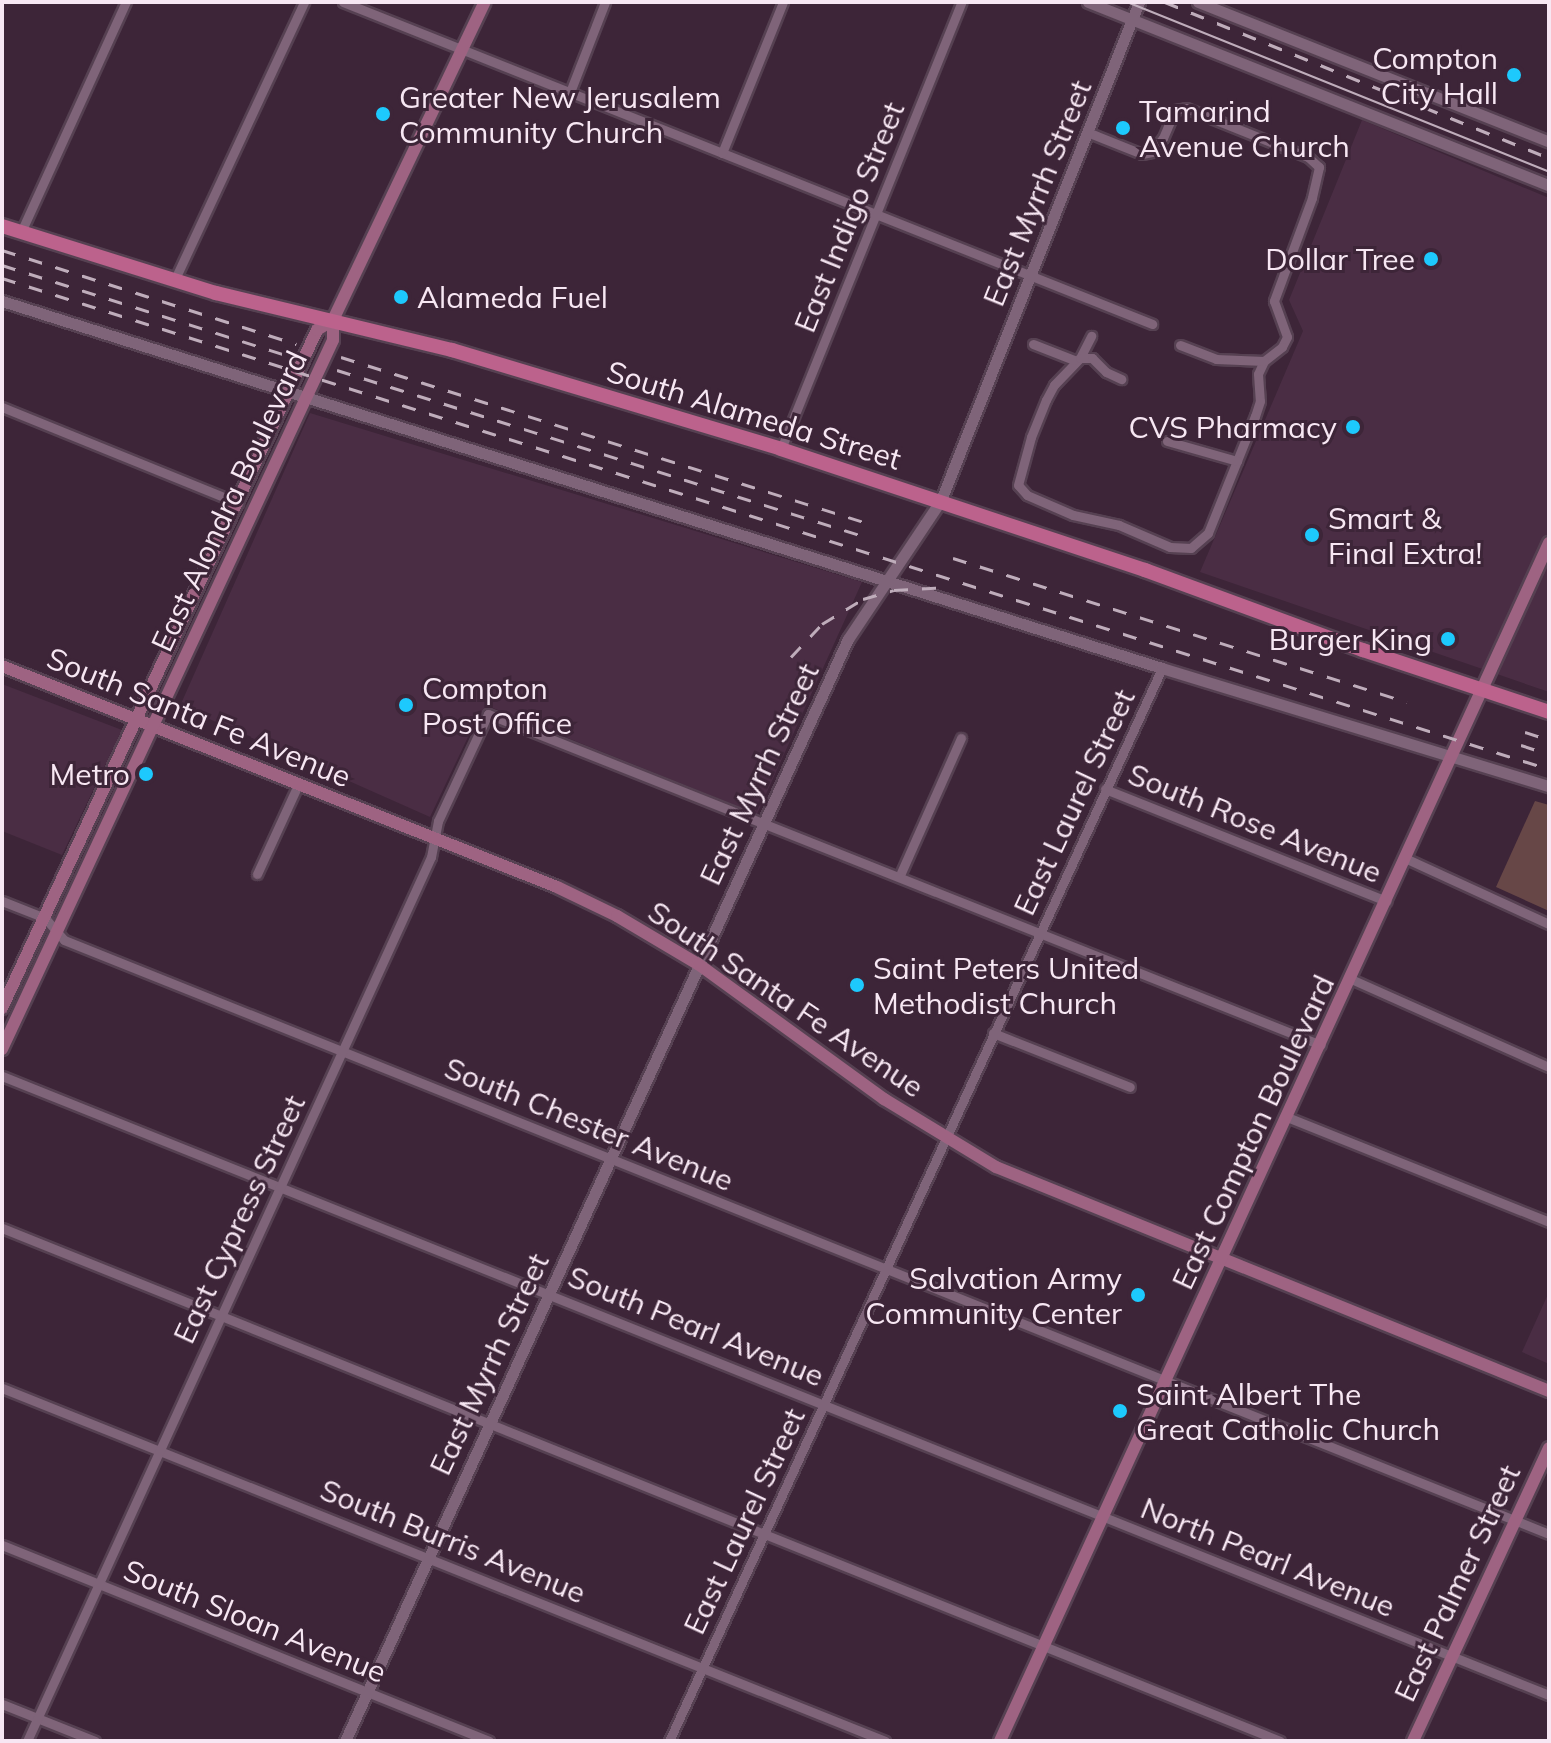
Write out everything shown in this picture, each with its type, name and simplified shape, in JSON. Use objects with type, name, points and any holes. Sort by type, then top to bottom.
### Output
[{"type":"main road","name":"East Alondra Boulevard","points":[[2,1049],[333,340],[333,320],[485,2]]},
{"type":"main road","name":"South Alameda Street","points":[[2,226],[174,281],[452,350],[781,449],[941,500],[1549,712]]},
{"type":"main road","name":"East Alondra Boulevard","points":[[2,1008],[317,330],[333,320]]},
{"type":"main road","name":"East Compton Boulevard","points":[[1000,1741],[1407,859],[1479,690],[1549,543]]},
{"type":"main road","name":"South Santa Fe Avenue","points":[[2,666],[557,887],[617,916],[698,964],[944,1139],[996,1167],[1549,1391]]},
{"type":"main road","name":"East Palmer Street","points":[[1413,1741],[1549,1448]]},
{"type":"street","points":[[21,232],[126,2]]},
{"type":"street","points":[[174,281],[304,2]]},
{"type":"street","points":[[343,2],[1152,324]]},
{"type":"street","points":[[570,92],[605,2]]},
{"type":"street","points":[[722,153],[783,2]]},
{"type":"street","name":"East Indigo Street","points":[[781,449],[962,2]]},
{"type":"street","points":[[1088,2],[1549,185]]},
{"type":"street","points":[[1198,2],[1549,142]]},
{"type":"street","name":"East Myrrh Street","points":[[345,1741],[848,639],[941,500],[1138,4]]},
{"type":"street","points":[[1087,132],[1142,154],[1152,152],[1163,138],[1175,110],[1186,108],[1308,157],[1319,167],[1312,198],[1274,301],[1287,337],[1282,347],[1264,361],[1258,374],[1260,401],[1237,461],[1208,533],[1191,548],[1180,549],[1157,543],[1119,525],[1092,521],[1027,495],[1018,485],[1031,437],[1054,385],[1077,359],[1091,336]]},
{"type":"street","points":[[2,301],[888,578],[1162,668],[1549,786]]},
{"type":"street","points":[[1033,344],[1077,359],[1092,358],[1106,372],[1121,379]]},
{"type":"street","points":[[1180,345],[1216,359],[1264,361]]},
{"type":"street","points":[[2,407],[238,503]]},
{"type":"street","points":[[1167,441],[1237,461]]},
{"type":"street","name":"East Laurel Street","points":[[669,1741],[1162,668]]},
{"type":"street","name":"East Cypress Street","points":[[27,1741],[431,857],[438,821],[488,714],[762,823]]},
{"type":"street","points":[[900,875],[961,738]]},
{"type":"street","points":[[257,874],[298,785]]},
{"type":"street","name":"South Rose Avenue","points":[[1105,789],[1387,901]]},
{"type":"street","points":[[762,823],[900,875],[1321,1045]]},
{"type":"street","points":[[1407,859],[1549,924]]},
{"type":"street","name":"South Chester Avenue","points":[[2,901],[45,918],[57,928],[64,940],[609,1159],[888,1267],[1549,1534]]},
{"type":"street","points":[[1351,979],[1549,1067]]},
{"type":"street","points":[[993,1033],[1130,1087]]},
{"type":"street","name":"South Pearl Avenue","points":[[2,1076],[1102,1516]]},
{"type":"street","points":[[1287,1117],[1549,1222]]},
{"type":"street","points":[[2,1228],[1045,1644],[1280,1741]]},
{"type":"street","name":"South Burris Avenue","points":[[2,1388],[885,1741]]},
{"type":"street","name":"North Pearl Avenue","points":[[1102,1516],[1549,1695]]},
{"type":"street","name":"South Sloan Avenue","points":[[2,1545],[489,1741]]},
{"type":"street","points":[[2,1704],[95,1741]]},
{"type":"shaded area","points":[[1362,120],[1549,198],[1549,692],[1200,572],[1303,331],[1289,300]]},
{"type":"shaded area","points":[[310,413],[862,582],[757,814],[493,708],[478,716],[430,817],[180,706]]},
{"type":"shaded area","points":[[2,684],[122,730],[62,855],[2,831]]},
{"type":"shaded area","points":[[1535,801],[1549,805],[1549,911],[1496,887]]},
{"type":"shaded area","points":[[1549,1292],[1549,1364],[1522,1352]]},
{"type":"tram line","points":[[1127,2],[1549,172]]},
{"type":"railway","points":[[1165,2],[1549,158]]},
{"type":"railway","points":[[2,250],[296,344]]},
{"type":"railway","points":[[2,265],[292,357]]},
{"type":"railway","points":[[2,278],[1549,769]]},
{"type":"railway","points":[[341,357],[867,523]]},
{"type":"railway","points":[[337,370],[863,536]]},
{"type":"railway","points":[[953,558],[1407,702]]},
{"type":"railway","points":[[791,657],[822,624],[863,599],[894,590],[949,587]]},
{"type":"railway","points":[[1525,732],[1549,740]]},
{"type":"railway","points":[[1521,745],[1549,754]]},
{"type":"place","name":"Compton City Hall","points":[[1514,75]]},
{"type":"place","name":"Greater New Jerusalem Community Church","points":[[383,114]]},
{"type":"place","name":"Tamarind Avenue Church","points":[[1123,128]]},
{"type":"place","name":"Dollar Tree","points":[[1431,259]]},
{"type":"place","name":"Alameda Fuel","points":[[401,297]]},
{"type":"place","name":"CVS Pharmacy","points":[[1353,427]]},
{"type":"place","name":"Smart & Final Extra!","points":[[1312,535]]},
{"type":"place","name":"Burger King","points":[[1448,639]]},
{"type":"place","name":"Compton Post Office","points":[[406,705]]},
{"type":"place","name":"Metro","points":[[146,774]]},
{"type":"place","name":"Saint Peters United Methodist Church","points":[[857,985]]},
{"type":"place","name":"Salvation Army Community Center","points":[[1138,1295]]},
{"type":"place","name":"Saint Albert The Great Catholic Church","points":[[1120,1411]]}]
